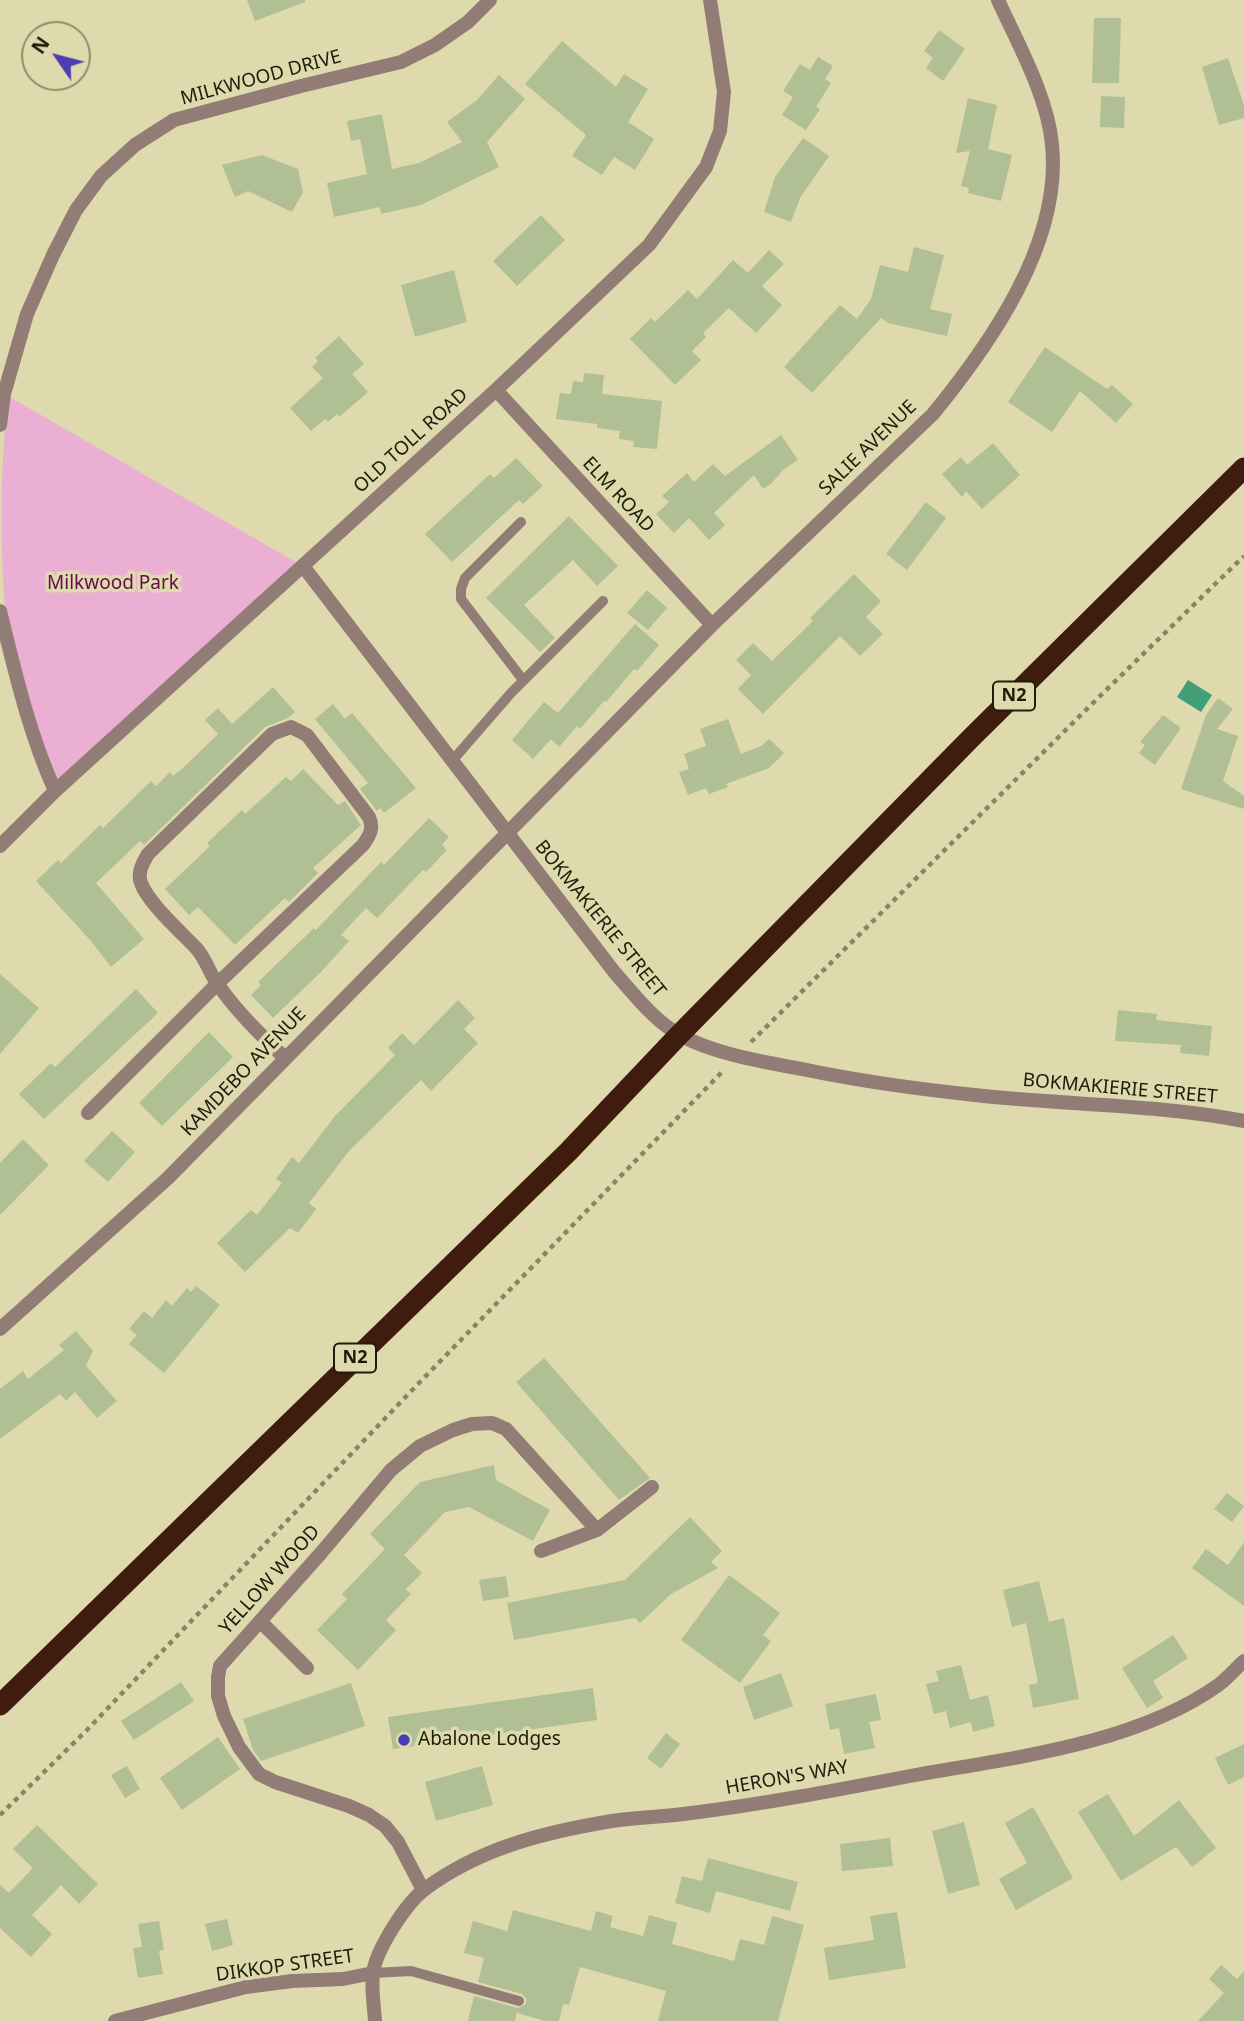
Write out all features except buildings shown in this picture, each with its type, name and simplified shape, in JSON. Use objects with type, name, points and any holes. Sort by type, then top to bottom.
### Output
[{"type":"highway","name":"N2","points":[[0,1705],[568,1152],[971,738],[1244,468]]},
{"type":"street","name":"MILKWOOD DRIVE","points":[[0,425],[2,394],[27,314],[52,255],[76,210],[101,176],[135,145],[174,120],[401,62],[435,45],[468,22],[490,0]]},
{"type":"street","name":"OLD TOLL ROAD","points":[[0,846],[55,791],[496,390],[649,245],[706,167],[720,131],[724,92],[710,0]]},
{"type":"street","name":"SALIE AVENUE","points":[[506,832],[712,625],[933,414],[985,343],[1036,251],[1047,218],[1052,145],[1040,95],[998,0]]},
{"type":"street","name":"ELM ROAD","points":[[496,390],[712,625]]},
{"type":"street","name":"BOKMAKIERIE STREET","points":[[303,566],[615,973],[649,1011],[679,1035],[737,1057],[845,1078],[975,1096],[1165,1110],[1244,1121]]},
{"type":"street","points":[[0,611],[39,756],[55,791]]},
{"type":"street","points":[[88,1113],[217,984],[363,845],[370,835],[373,825],[369,817],[307,734],[291,727],[272,734],[148,853],[138,874],[148,896],[199,952],[217,984],[246,1020],[285,1058]]},
{"type":"street","name":"KAMDEBO AVENUE","points":[[0,1329],[168,1178],[506,832]]},
{"type":"street","name":"YELLOW WOOD","points":[[423,1890],[407,1856],[385,1826],[349,1806],[275,1782],[259,1773],[239,1747],[224,1716],[218,1696],[220,1666],[391,1470],[420,1446],[472,1424],[492,1423],[506,1429],[597,1530]]},
{"type":"street","points":[[541,1551],[597,1530],[652,1487]]},
{"type":"street","points":[[260,1621],[307,1668]]},
{"type":"street","name":"HERON'S WAY","points":[[373,1973],[397,1921],[423,1890],[481,1854],[541,1835],[613,1821],[691,1814],[788,1798],[1017,1757],[1120,1733],[1189,1703],[1218,1685],[1244,1661]]},
{"type":"street","name":"DIKKOP STREET","points":[[116,2021],[246,1987],[292,1981],[343,1979],[373,1973],[375,2021]]},
{"type":"lane","points":[[521,522],[465,578],[461,598],[523,680]]},
{"type":"lane","points":[[452,761],[523,680],[603,601]]},
{"type":"lane","points":[[373,1973],[411,1971],[519,2001]]},
{"type":"path","points":[[0,1815],[86,1731],[418,1384],[737,1057],[1244,556]]},
{"type":"green space","name":"Milkwood Park","points":[[8,396],[299,564],[57,783],[21,675],[5,609],[2,502]]},
{"type":"shaded area","points":[[1188,680],[1212,695],[1201,712],[1177,697]]},
{"type":"place","name":"Abalone Lodges","points":[[404,1740]]}]
